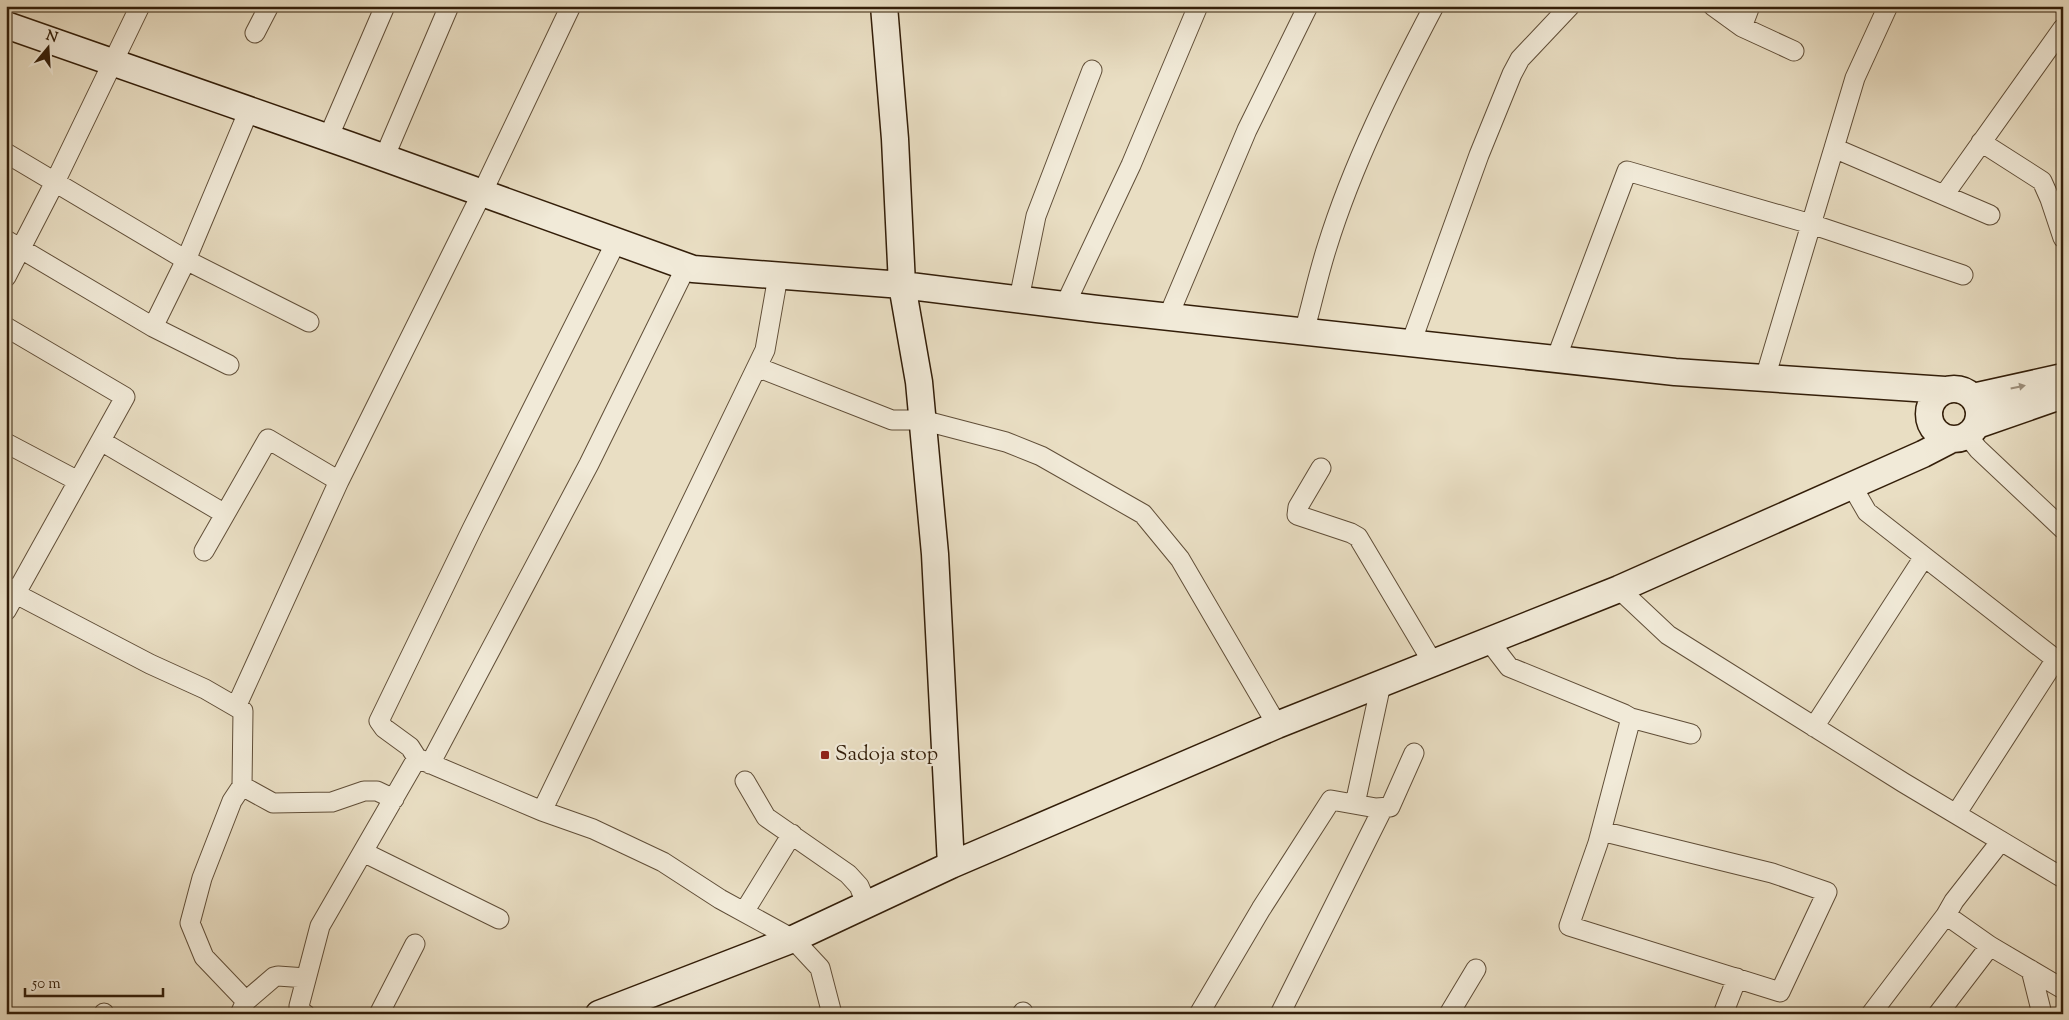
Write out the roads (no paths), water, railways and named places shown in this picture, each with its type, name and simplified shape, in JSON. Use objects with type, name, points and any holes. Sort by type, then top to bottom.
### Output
[{"type":"street","points":[[6,276],[14,244],[55,182],[140,6]]},
{"type":"street","points":[[255,33],[269,6]]},
{"type":"street","points":[[328,138],[385,6]]},
{"type":"street","points":[[384,158],[450,6]]},
{"type":"street","points":[[236,707],[339,481],[482,193],[570,6]]},
{"type":"street","points":[[884,6],[895,139],[902,285],[918,382],[935,554],[951,865]]},
{"type":"street","points":[[1064,305],[1131,165],[1198,6]]},
{"type":"street","points":[[1168,317],[1247,130],[1308,6]]},
{"type":"street","points":[[1304,332],[1327,247],[1345,196],[1387,95],[1434,6]]},
{"type":"street","points":[[1411,343],[1479,155],[1512,74],[1520,59],[1570,6]]},
{"type":"street","points":[[1713,6],[1742,27],[1794,51]]},
{"type":"street","points":[[1742,27],[1750,6]]},
{"type":"street","points":[[1766,378],[1855,78],[1888,6]]},
{"type":"street","points":[[6,25],[328,138],[693,270],[902,285],[1168,317],[1675,372],[1945,390],[1960,389],[1973,397],[1979,410],[1965,433]]},
{"type":"street","points":[[1944,195],[2063,28]]},
{"type":"street","points":[[1019,300],[1036,216],[1092,70]]},
{"type":"street","points":[[153,327],[186,260],[249,110]]},
{"type":"street","points":[[1982,142],[2042,181],[2050,198],[2063,238]]},
{"type":"street","points":[[1834,148],[1990,216]]},
{"type":"street","points":[[6,153],[186,260],[309,322]]},
{"type":"street","points":[[1556,359],[1627,171],[1811,224],[1962,275]]},
{"type":"street","points":[[616,242],[472,529],[379,721],[384,728],[410,747],[423,761],[542,811],[593,829],[663,862],[744,912],[793,939],[820,968],[832,1014]]},
{"type":"street","points":[[14,244],[153,327],[229,365]]},
{"type":"street","points":[[305,1014],[299,1011],[299,1006],[320,926],[394,799],[423,761],[589,464],[686,267]]},
{"type":"street","points":[[542,811],[765,350],[778,276]]},
{"type":"street","points":[[6,327],[125,397],[78,481],[11,590],[6,611]]},
{"type":"street","points":[[757,366],[892,420],[922,420],[1006,442],[1041,456],[1071,475],[1144,514],[1180,559],[1277,725]]},
{"type":"street","points":[[1973,397],[2063,378]]},
{"type":"street","points":[[1945,390],[1930,406],[1930,421],[1938,433],[1965,433]]},
{"type":"street","points":[[599,1014],[793,939],[951,865],[1277,725],[1620,589],[1923,454],[1965,433],[2063,395]]},
{"type":"street","points":[[1965,433],[1978,449],[2063,528]]},
{"type":"street","points":[[204,551],[268,439],[339,481]]},
{"type":"street","points":[[101,440],[225,514]]},
{"type":"street","points":[[6,442],[78,481]]},
{"type":"street","points":[[1320,468],[1298,506],[1297,515],[1358,537],[1432,664]]},
{"type":"street","points":[[1852,486],[1867,512],[2059,662],[1956,814]]},
{"type":"street","points":[[1814,727],[1924,557]]},
{"type":"street","points":[[1620,589],[1668,635],[1814,727],[2063,878]]},
{"type":"street","points":[[11,590],[150,664],[205,689],[242,711],[242,786],[232,801],[202,878],[190,923],[204,957],[243,1008],[278,976],[306,978]]},
{"type":"street","points":[[1489,641],[1509,667],[1631,718],[1691,734]]},
{"type":"street","points":[[1355,804],[1381,684]]},
{"type":"street","points":[[1601,830],[1772,873],[1827,892],[1780,992],[1569,926],[1601,830],[1631,718]]},
{"type":"street","points":[[1199,1014],[1261,909],[1331,800],[1383,808],[1390,807],[1414,752]]},
{"type":"street","points":[[745,781],[766,817],[848,874],[859,886],[867,905]]},
{"type":"street","points":[[242,786],[273,803],[332,802],[364,791],[377,791],[394,799]]},
{"type":"street","points":[[1280,1014],[1383,808]]},
{"type":"street","points":[[744,912],[792,834]]},
{"type":"street","points":[[1871,1014],[2000,841]]},
{"type":"street","points":[[363,852],[499,919]]},
{"type":"street","points":[[1946,915],[1990,946],[2063,989]]},
{"type":"street","points":[[379,1014],[414,944]]},
{"type":"street","points":[[1938,1014],[1990,946]]},
{"type":"street","points":[[1449,1014],[1476,969]]},
{"type":"street","points":[[2031,970],[2042,1014]]},
{"type":"street","points":[[1723,1014],[1737,978]]},
{"type":"place","name":"Sadoja stop","points":[[825,755]]}]
